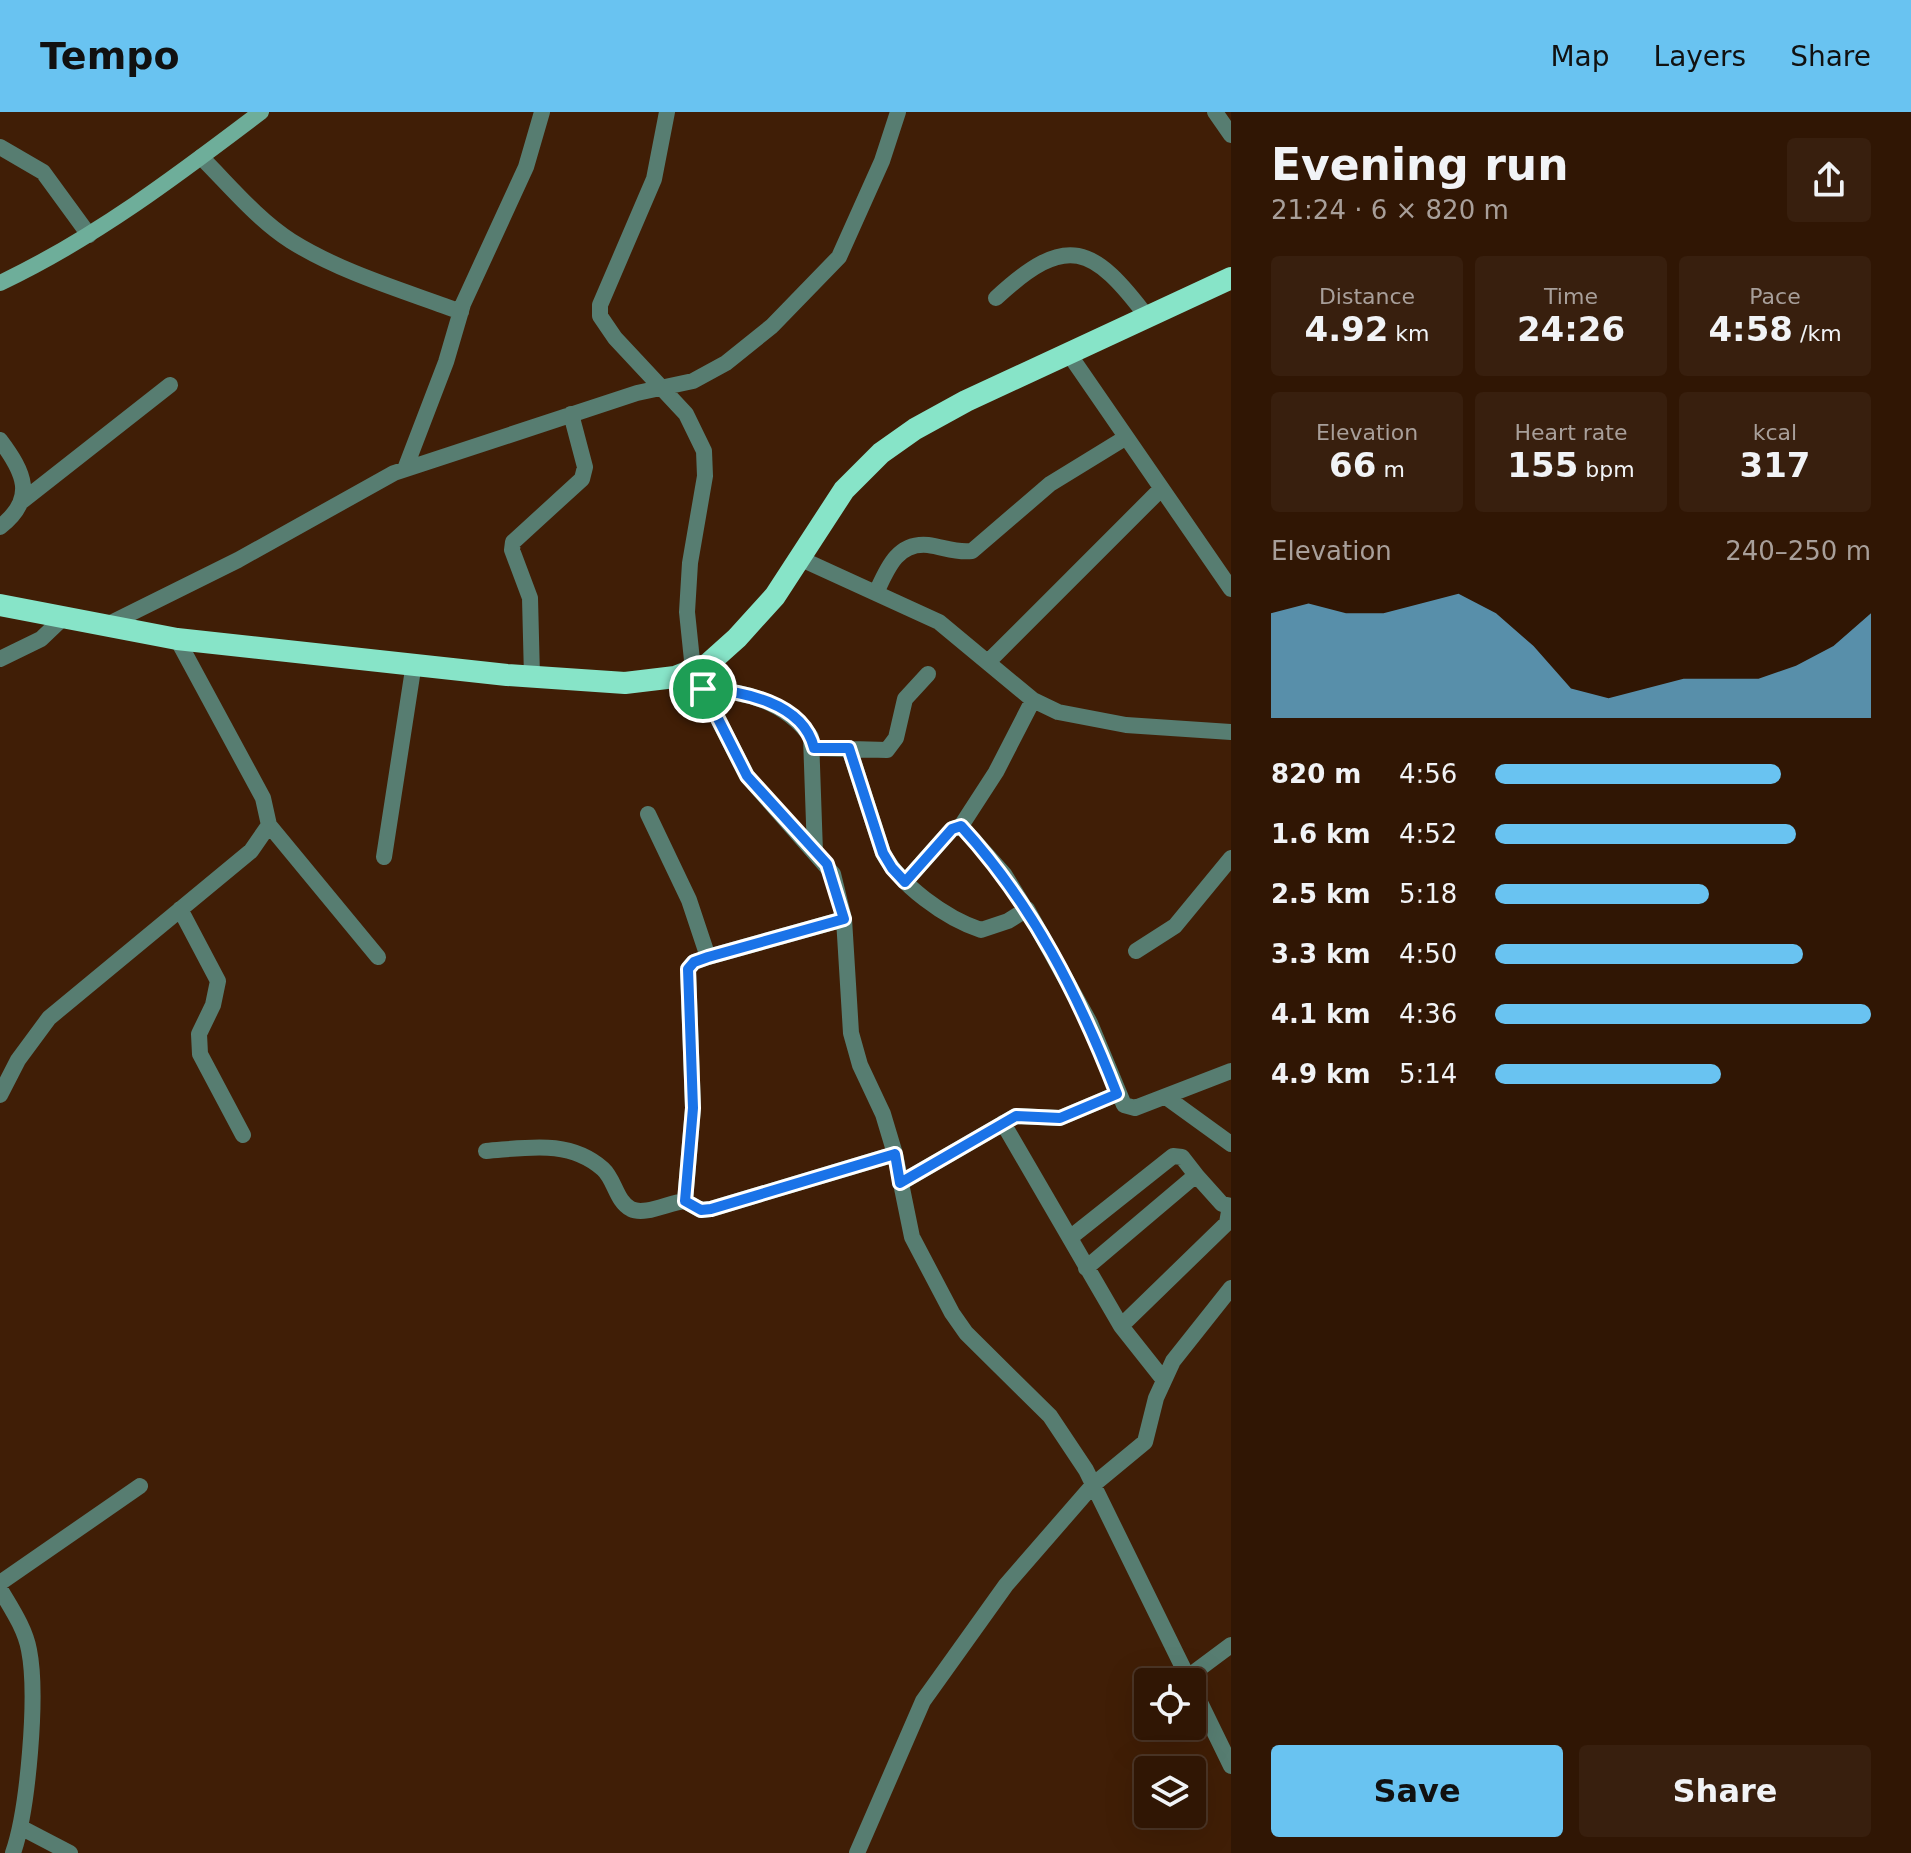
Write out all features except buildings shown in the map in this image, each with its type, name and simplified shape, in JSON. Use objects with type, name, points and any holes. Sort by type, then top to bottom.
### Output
[{"type":"highway","points":[[0,605],[177,639],[532,677],[625,683],[675,677],[698,680],[708,664],[737,638],[775,596],[844,490],[881,453],[966,401],[1231,278]]},
{"type":"main road","points":[[0,283],[53,258],[89,235],[261,112]]},
{"type":"street","points":[[405,469],[446,362],[461,312],[526,167],[542,112]]},
{"type":"street","points":[[667,112],[654,179],[600,305],[606,325],[659,388],[686,414],[705,462],[690,563],[688,636],[698,680],[747,776],[833,874],[844,919],[851,1033],[860,1065],[883,1114],[895,1154],[912,1237],[952,1313],[984,1352],[1050,1416],[1093,1485],[1183,1668]]},
{"type":"street","points":[[105,626],[238,560],[364,488],[405,469],[571,414],[693,381],[726,363],[772,326],[822,277],[849,241],[898,112]]},
{"type":"street","points":[[1215,112],[1231,135]]},
{"type":"street","points":[[0,147],[43,172],[89,235]]},
{"type":"street","points":[[201,157],[259,215],[292,241],[325,258],[461,312]]},
{"type":"street","points":[[996,298],[1028,268],[1044,259],[1080,257],[1109,271],[1148,318]]},
{"type":"street","points":[[1069,354],[1231,589]]},
{"type":"street","points":[[21,502],[170,385]]},
{"type":"street","points":[[532,677],[530,598],[512,550],[513,542],[578,487],[582,479],[585,467],[571,414]]},
{"type":"street","points":[[876,593],[889,564],[899,553],[926,545],[958,553],[972,551],[1050,484],[1125,438]]},
{"type":"street","points":[[0,440],[21,471],[21,502],[17,511],[0,527]]},
{"type":"street","points":[[988,662],[1160,490]]},
{"type":"street","points":[[799,558],[939,622],[1033,700],[1085,719],[1231,732]]},
{"type":"street","points":[[0,659],[41,639],[64,617]]},
{"type":"street","points":[[177,639],[263,798],[269,825],[378,957]]},
{"type":"street","points":[[384,857],[414,663]]},
{"type":"street","points":[[814,748],[881,751],[892,746],[905,699],[928,674]]},
{"type":"street","points":[[698,680],[777,707],[804,728],[814,748],[815,852]]},
{"type":"street","points":[[905,882],[952,829],[961,826],[996,772],[1033,700]]},
{"type":"street","points":[[849,748],[883,853],[905,882],[958,920],[981,930],[993,928],[1026,910]]},
{"type":"street","points":[[648,814],[689,900],[708,957]]},
{"type":"street","points":[[2,1085],[49,1018],[251,851],[269,825]]},
{"type":"street","points":[[961,826],[1004,874],[1026,910],[1090,1023],[1124,1105],[1130,1108],[1166,1097],[1231,1071]]},
{"type":"street","points":[[1136,951],[1175,926],[1231,858]]},
{"type":"street","points":[[180,909],[218,981],[213,1005],[199,1034],[200,1054],[243,1135]]},
{"type":"street","points":[[685,1201],[693,1108],[687,980],[694,962],[844,919]]},
{"type":"street","points":[[900,1183],[1003,1123],[1026,1113],[1060,1118],[1117,1094]]},
{"type":"street","points":[[1166,1097],[1231,1144]]},
{"type":"street","points":[[1003,1123],[1121,1326],[1163,1379]]},
{"type":"street","points":[[486,1151],[563,1148],[602,1168],[630,1209],[640,1211],[685,1201],[701,1210],[711,1209],[895,1154]]},
{"type":"street","points":[[1071,1237],[1173,1156],[1182,1157],[1222,1204],[1231,1206],[1227,1223],[1121,1326]]},
{"type":"street","points":[[1086,1268],[1196,1175]]},
{"type":"street","points":[[857,1853],[923,1701],[1006,1585],[1093,1485],[1145,1442],[1163,1379],[1188,1339],[1231,1288]]},
{"type":"street","points":[[13,1853],[22,1828],[31,1683],[29,1650],[0,1586],[140,1486]]},
{"type":"street","points":[[1206,1668],[1231,1645]]},
{"type":"street","points":[[1206,1715],[1231,1766]]},
{"type":"street","points":[[22,1828],[70,1853]]},
{"type":"route","points":[[703,689],[733,690],[777,707],[804,728],[814,748],[849,748],[883,853],[905,882],[952,829],[961,826],[1004,874],[1027,909],[1090,1023],[1117,1094],[1060,1118],[1026,1113],[1016,1116],[900,1183],[895,1154],[711,1209],[701,1210],[685,1201],[693,1108],[688,969],[694,962],[708,957],[844,919],[833,874],[827,864],[747,776],[703,689]]}]
